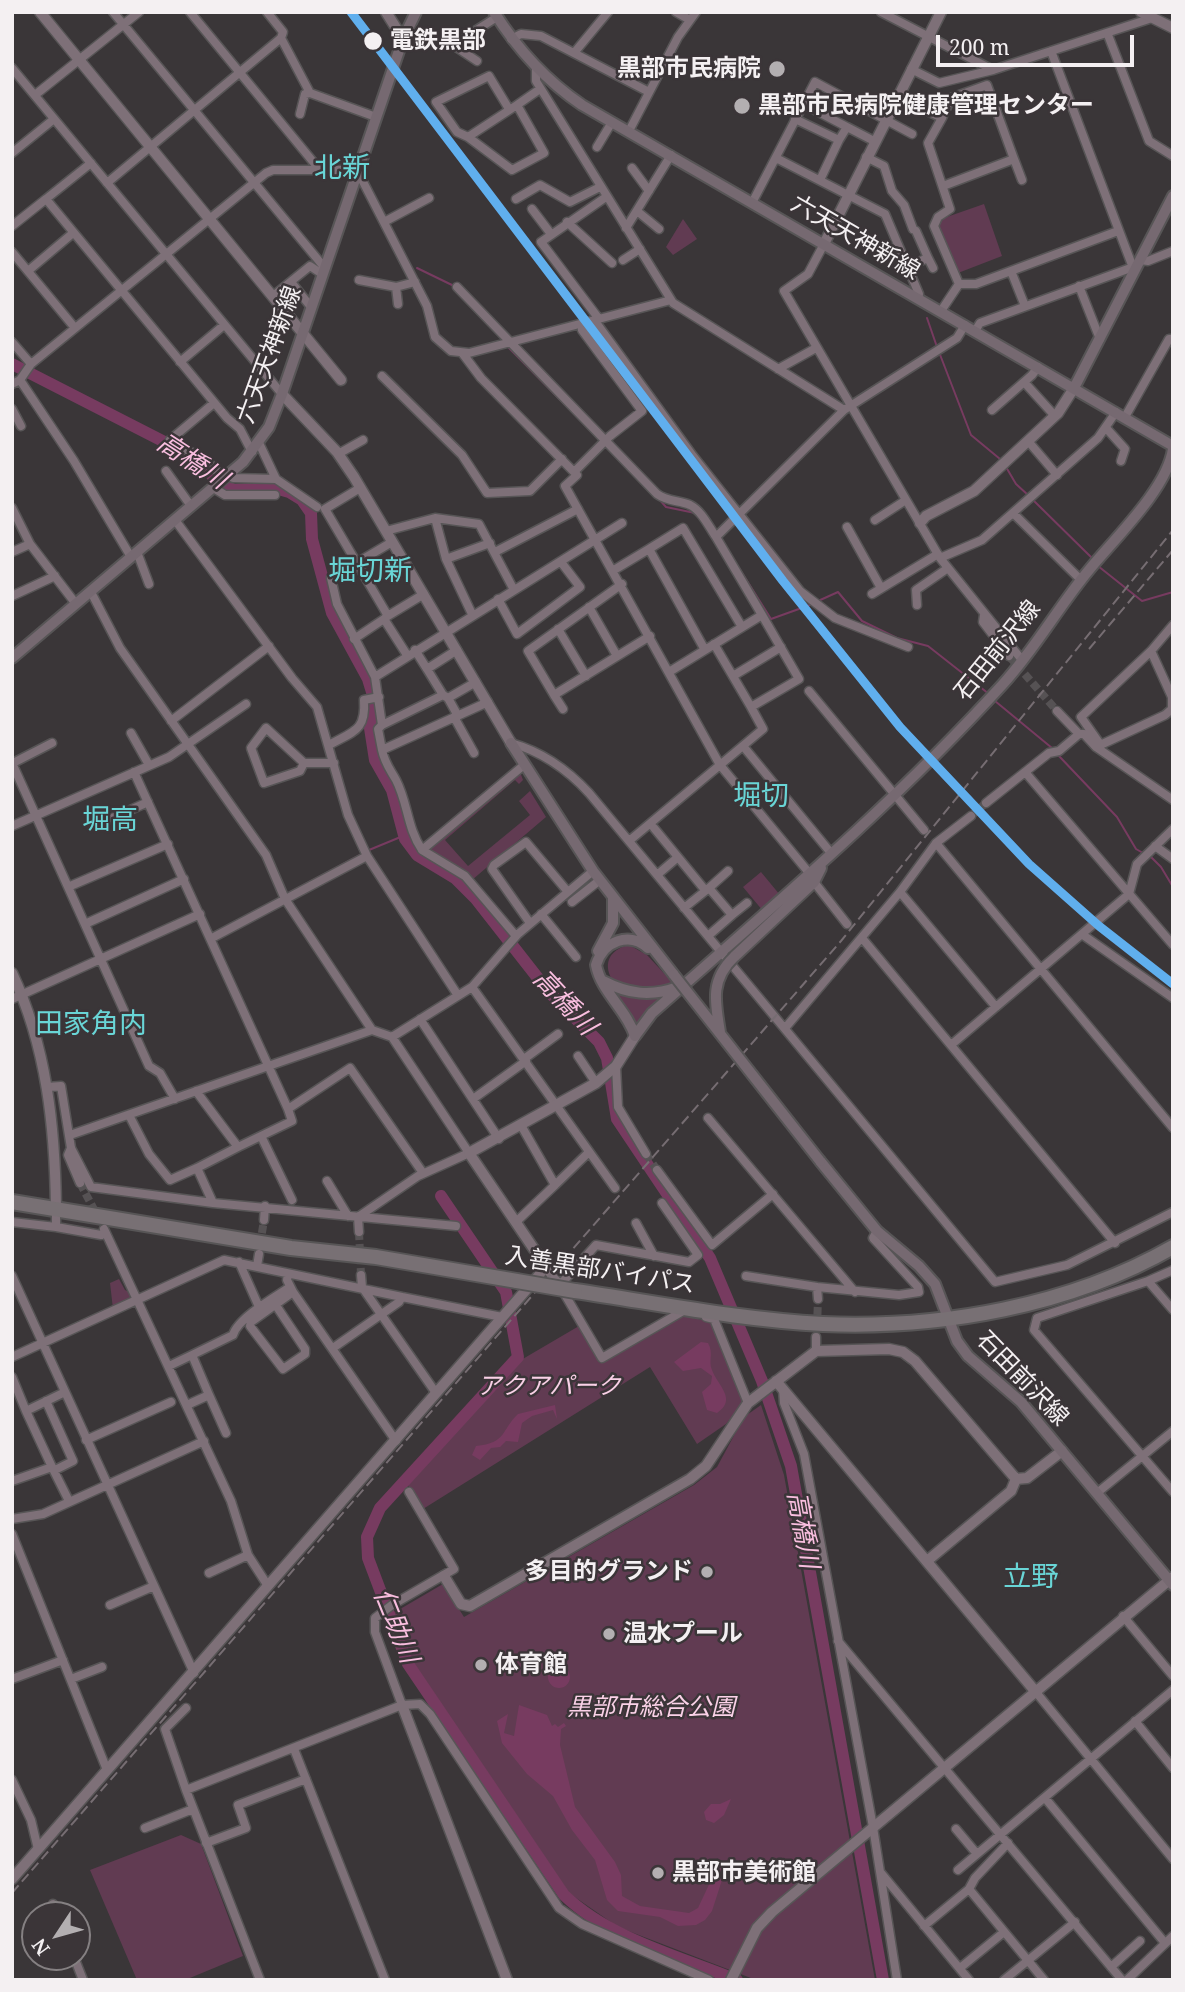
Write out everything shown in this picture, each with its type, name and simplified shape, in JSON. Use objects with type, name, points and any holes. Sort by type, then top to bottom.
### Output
[{"type":"highway","name":"入善黒部バイパス","points":[[12,1202],[291,1248],[376,1257],[714,1312],[835,1324],[890,1324],[1003,1309],[1104,1279],[1173,1247]]},
{"type":"main road","name":"六天天神新線","points":[[12,658],[243,462],[256,447],[282,394],[402,39],[416,12]]},
{"type":"main road","name":"六天天神新線","points":[[496,14],[512,39],[536,67],[564,92],[1074,387]]},
{"type":"main road","points":[[1074,387],[1136,264],[1172,200]]},
{"type":"main road","name":"石田前沢線","points":[[721,1034],[715,992],[721,973],[812,878],[830,854],[972,718],[1022,660],[1167,469],[1173,448],[1074,387]]},
{"type":"main road","name":"石田前沢線","points":[[511,743],[597,875],[674,975],[877,1231],[919,1266],[935,1284],[950,1317],[957,1342],[968,1356],[1005,1385],[1171,1580]]},
{"type":"main road","name":"石田前沢線","points":[[635,1036],[652,1013],[812,878]]},
{"type":"main road","points":[[613,896],[613,923],[598,949],[596,965],[601,980],[631,1021],[635,1036]]},
{"type":"main road","name":"石田前沢線","points":[[598,958],[615,942],[633,938],[641,941],[664,961]]},
{"type":"main road","name":"石田前沢線","points":[[601,980],[623,990],[644,994],[658,994],[684,985]]},
{"type":"street","points":[[40,12],[341,380]]},
{"type":"street","points":[[113,12],[323,270]]},
{"type":"street","points":[[35,96],[139,12]]},
{"type":"street","points":[[190,12],[319,169]]},
{"type":"street","points":[[107,183],[281,38],[283,32],[267,12]]},
{"type":"street","points":[[386,12],[402,39]]},
{"type":"street","points":[[574,53],[608,12]]},
{"type":"street","points":[[676,12],[690,20]]},
{"type":"street","points":[[629,131],[696,12]]},
{"type":"street","points":[[881,12],[993,70]]},
{"type":"street","points":[[941,12],[808,274],[783,291],[847,408],[939,556],[1022,660]]},
{"type":"street","points":[[1142,12],[1173,28]]},
{"type":"street","points":[[477,61],[453,45],[496,14]]},
{"type":"street","points":[[911,69],[939,83],[993,70],[1108,35],[1152,18]]},
{"type":"street","points":[[512,39],[530,33],[649,92]]},
{"type":"street","points":[[1108,35],[1149,141],[1173,156]]},
{"type":"street","points":[[281,38],[310,93]]},
{"type":"street","points":[[1051,51],[1118,231],[1136,264]]},
{"type":"street","points":[[536,67],[536,81],[540,89],[671,300],[778,369],[847,408]]},
{"type":"street","points":[[12,68],[282,394],[338,454],[446,630],[511,743],[530,748],[572,774],[786,1027],[995,1282],[1067,1265],[1173,1212]]},
{"type":"street","points":[[489,76],[544,153],[512,170],[468,137],[457,132],[436,102],[489,76]]},
{"type":"street","points":[[752,203],[815,82],[912,134]]},
{"type":"street","points":[[959,284],[934,226],[938,217],[950,209],[928,144],[951,98],[987,85],[1022,180]]},
{"type":"street","points":[[468,137],[540,89]]},
{"type":"street","points":[[300,114],[304,94],[310,93],[376,117]]},
{"type":"street","points":[[897,97],[942,118]]},
{"type":"street","points":[[803,104],[874,141]]},
{"type":"street","points":[[12,153],[54,118]]},
{"type":"street","points":[[795,119],[839,141]]},
{"type":"street","points":[[597,147],[612,122]]},
{"type":"street","points":[[820,180],[846,127]]},
{"type":"street","points":[[626,228],[671,155]]},
{"type":"street","points":[[866,157],[884,166],[892,191],[904,205],[933,268]]},
{"type":"street","points":[[776,158],[885,214],[919,294],[918,299]]},
{"type":"street","points":[[943,186],[1014,159]]},
{"type":"street","points":[[12,226],[90,163]]},
{"type":"street","points":[[632,168],[649,191]]},
{"type":"street","points":[[149,584],[134,555],[74,461],[16,382],[31,365],[121,290],[273,170],[357,170],[427,306],[435,337],[450,351],[463,354],[671,300]]},
{"type":"street","points":[[516,199],[540,185],[570,202],[600,187]]},
{"type":"street","points":[[606,197],[541,242],[739,516],[783,572],[824,610],[855,627],[908,647]]},
{"type":"street","points":[[384,222],[429,198]]},
{"type":"street","points":[[46,199],[180,362],[256,447],[276,479],[317,507]]},
{"type":"street","points":[[532,209],[551,234]]},
{"type":"street","points":[[637,211],[659,229]]},
{"type":"street","points":[[567,222],[612,263]]},
{"type":"street","points":[[959,284],[976,284],[1118,231]]},
{"type":"street","points":[[28,271],[74,233]]},
{"type":"street","points":[[623,260],[640,249]]},
{"type":"street","points":[[716,537],[847,408],[970,328],[1173,251]]},
{"type":"street","points":[[12,252],[75,328]]},
{"type":"street","points":[[906,267],[928,258]]},
{"type":"street","points":[[273,296],[310,266],[323,270]]},
{"type":"street","points":[[1011,271],[1025,306]]},
{"type":"street","points":[[359,279],[396,287],[415,282]]},
{"type":"street","points":[[290,282],[311,307]]},
{"type":"street","points":[[941,311],[959,284]]},
{"type":"street","points":[[1079,286],[1100,339]]},
{"type":"street","points":[[396,287],[398,304]]},
{"type":"street","points":[[457,287],[657,494],[666,500],[689,505],[696,510],[716,537],[799,679],[751,707]]},
{"type":"street","points":[[180,362],[224,325]]},
{"type":"street","points":[[574,472],[605,441],[642,411],[582,330]]},
{"type":"street","points":[[872,594],[939,556],[982,540],[1121,415],[1169,339],[1173,339]]},
{"type":"street","points":[[12,342],[31,365]]},
{"type":"street","points":[[778,369],[816,348]]},
{"type":"street","points":[[463,354],[481,378],[577,475],[565,486],[622,584],[720,765],[847,924]]},
{"type":"street","points":[[992,410],[1038,367]]},
{"type":"street","points":[[383,376],[462,455],[487,493],[530,491],[562,459]]},
{"type":"street","points":[[1024,382],[1055,416]]},
{"type":"street","points":[[920,523],[926,516],[974,491],[1055,416],[1074,387]]},
{"type":"street","points":[[214,402],[170,440],[208,461],[225,495],[275,495]]},
{"type":"street","points":[[13,408],[21,426]]},
{"type":"street","points":[[1107,429],[1125,449],[1121,461]]},
{"type":"street","points":[[338,454],[363,440]]},
{"type":"street","points":[[1028,441],[1057,475]]},
{"type":"street","points":[[166,471],[191,506]]},
{"type":"street","points":[[219,481],[233,478],[276,479]]},
{"type":"street","points":[[360,488],[325,509],[386,617],[446,697],[474,752]]},
{"type":"street","points":[[875,520],[906,500]]},
{"type":"street","points":[[12,508],[30,544],[76,604]]},
{"type":"street","points":[[495,552],[578,509]]},
{"type":"street","points":[[1013,513],[1081,580]]},
{"type":"street","points":[[386,531],[435,518],[479,524],[514,590]]},
{"type":"street","points":[[435,518],[446,559],[472,614]]},
{"type":"street","points":[[175,520],[317,707],[348,815],[367,856],[457,995]]},
{"type":"street","points":[[375,677],[446,630],[622,523]]},
{"type":"street","points":[[847,527],[881,588]]},
{"type":"street","points":[[614,570],[683,528],[742,627]]},
{"type":"street","points":[[392,542],[331,578],[337,604],[375,677],[385,765],[397,781],[410,828],[422,850],[465,876],[516,936]]},
{"type":"street","points":[[446,559],[490,543]]},
{"type":"street","points":[[12,552],[30,544]]},
{"type":"street","points":[[649,549],[705,650]]},
{"type":"street","points":[[498,599],[517,634],[580,587],[561,562]]},
{"type":"street","points":[[917,605],[916,590],[948,568]]},
{"type":"street","points":[[12,596],[55,576]]},
{"type":"street","points":[[563,709],[528,652],[622,584]]},
{"type":"street","points":[[91,592],[120,648],[266,856],[285,899],[372,1030],[392,1037],[516,1222],[542,1266],[559,1285],[602,1358],[681,1311],[714,1319],[751,1401]]},
{"type":"street","points":[[354,639],[424,594]]},
{"type":"street","points":[[589,607],[617,656]]},
{"type":"street","points":[[669,671],[762,615]]},
{"type":"street","points":[[984,615],[983,622],[1009,656]]},
{"type":"street","points":[[1098,745],[1081,717],[1151,651],[1173,625]]},
{"type":"street","points":[[558,629],[586,676]]},
{"type":"street","points":[[554,695],[650,636]]},
{"type":"street","points":[[629,841],[763,729],[714,644]]},
{"type":"street","points":[[171,721],[269,646]]},
{"type":"street","points":[[733,676],[781,647]]},
{"type":"street","points":[[427,669],[457,650]]},
{"type":"street","points":[[1098,745],[1165,715],[1172,708],[1172,697],[1151,651]]},
{"type":"street","points":[[382,725],[476,682]]},
{"type":"street","points":[[809,691],[924,830]]},
{"type":"street","points":[[329,745],[362,726],[366,720],[364,700],[379,697]]},
{"type":"street","points":[[382,750],[488,702]]},
{"type":"street","points":[[12,826],[189,746],[246,704]]},
{"type":"street","points":[[1057,711],[1079,734],[1084,734],[1172,799]]},
{"type":"street","points":[[304,763],[300,771],[264,783],[251,748],[266,728],[304,763],[334,763]]},
{"type":"street","points":[[131,733],[149,765]]},
{"type":"street","points":[[986,803],[1079,734]]},
{"type":"street","points":[[52,743],[12,763],[149,1066],[160,1073],[175,1098]]},
{"type":"street","points":[[743,746],[830,854]]},
{"type":"street","points":[[422,850],[524,765]]},
{"type":"street","points":[[129,1115],[149,1154],[170,1180],[292,1121],[211,946],[212,938],[134,772]]},
{"type":"street","points":[[1026,772],[1173,945]]},
{"type":"street","points":[[106,821],[148,802]]},
{"type":"street","points":[[786,1027],[862,938],[936,843],[971,816]]},
{"type":"street","points":[[654,828],[732,915]]},
{"type":"street","points":[[951,1045],[1129,894],[1137,864],[1173,829]]},
{"type":"street","points":[[530,923],[492,869],[515,848],[526,842],[568,892]]},
{"type":"street","points":[[936,843],[1173,1128]]},
{"type":"street","points":[[68,887],[168,844]]},
{"type":"street","points":[[1155,846],[1173,859]]},
{"type":"street","points":[[212,938],[367,856]]},
{"type":"street","points":[[657,875],[678,857]]},
{"type":"street","points":[[684,908],[727,872]]},
{"type":"street","points":[[392,1037],[472,987],[530,923],[568,892],[597,875]]},
{"type":"street","points":[[572,902],[597,875]]},
{"type":"street","points":[[85,924],[184,879]]},
{"type":"street","points":[[900,891],[996,1007]]},
{"type":"street","points":[[708,936],[747,903]]},
{"type":"street","points":[[17,997],[200,914]]},
{"type":"street","points":[[541,914],[576,957]]},
{"type":"street","points":[[1083,934],[1173,998]]},
{"type":"street","points":[[862,938],[1115,1243]]},
{"type":"street","points":[[12,973],[17,997],[47,1087],[56,1158],[56,1227]]},
{"type":"street","points":[[472,987],[615,1188]]},
{"type":"street","points":[[420,1019],[499,1139]]},
{"type":"street","points":[[70,1135],[372,1030]]},
{"type":"street","points":[[472,1099],[558,1034]]},
{"type":"street","points":[[358,1217],[423,1173],[522,1127],[599,1080],[615,1067],[635,1036]]},
{"type":"street","points":[[578,1056],[599,1080]]},
{"type":"street","points":[[615,1067],[618,1107],[646,1154]]},
{"type":"street","points":[[288,1109],[350,1068],[423,1173]]},
{"type":"street","points":[[47,1087],[61,1086],[71,1148],[91,1187],[213,1203],[456,1226]]},
{"type":"street","points":[[196,1091],[238,1147]]},
{"type":"street","points":[[708,1118],[855,1292]]},
{"type":"street","points":[[522,1127],[555,1185]]},
{"type":"street","points":[[261,1136],[292,1200]]},
{"type":"street","points":[[71,1148],[68,1155],[80,1183]]},
{"type":"street","points":[[516,1222],[589,1152]]},
{"type":"street","points":[[197,1168],[213,1203]]},
{"type":"street","points":[[657,1170],[712,1245]]},
{"type":"street","points":[[327,1181],[348,1216]]},
{"type":"street","points":[[559,1285],[596,1245],[689,1262],[773,1194]]},
{"type":"street","points":[[662,1203],[698,1255]]},
{"type":"street","points":[[264,1220],[265,1206]]},
{"type":"street","points":[[358,1217],[359,1232]]},
{"type":"street","points":[[12,1222],[102,1232],[139,1299],[231,1501],[248,1555],[268,1586]]},
{"type":"street","points":[[636,1223],[654,1255]]},
{"type":"street","points":[[746,1276],[855,1292],[899,1295],[919,1292],[918,1287],[873,1238],[877,1231]]},
{"type":"street","points":[[257,1266],[259,1254]]},
{"type":"street","points":[[12,1357],[224,1260],[502,1317]]},
{"type":"street","points":[[239,1262],[259,1307]]},
{"type":"street","points":[[12,1879],[396,1441],[542,1266]]},
{"type":"street","points":[[1173,1270],[1037,1318],[1034,1330],[1173,1492]]},
{"type":"street","points":[[288,1274],[292,1289],[396,1441]]},
{"type":"street","points":[[361,1275],[362,1287],[436,1393]]},
{"type":"street","points":[[12,1276],[194,1673]]},
{"type":"street","points":[[1148,1281],[1173,1310]]},
{"type":"street","points":[[817,1287],[818,1299]]},
{"type":"street","points":[[169,1366],[233,1335],[234,1329],[259,1307],[292,1289]]},
{"type":"street","points":[[275,1304],[305,1349],[305,1354],[283,1369],[250,1326],[251,1322],[292,1289]]},
{"type":"street","points":[[333,1348],[402,1297]]},
{"type":"street","points":[[816,1337],[816,1351]]},
{"type":"street","points":[[443,1576],[461,1604],[470,1606],[690,1479],[706,1466],[751,1401],[816,1351],[889,1349],[904,1352],[915,1361],[1016,1479]]},
{"type":"street","points":[[192,1355],[226,1433]]},
{"type":"street","points":[[12,1377],[69,1502]]},
{"type":"street","points":[[776,1381],[1173,1858]]},
{"type":"street","points":[[783,1389],[784,1403],[804,1454],[873,1827],[898,1980]]},
{"type":"street","points":[[26,1411],[65,1392]]},
{"type":"street","points":[[187,1405],[209,1395]]},
{"type":"street","points":[[12,1481],[73,1461],[46,1401]]},
{"type":"street","points":[[86,1440],[171,1402]]},
{"type":"street","points":[[1097,1493],[1173,1431]]},
{"type":"street","points":[[12,1519],[43,1514],[204,1441]]},
{"type":"street","points":[[1016,1479],[1027,1478],[1062,1451]]},
{"type":"street","points":[[927,1561],[1011,1491],[1016,1479]]},
{"type":"street","points":[[409,1492],[454,1569],[375,1618],[375,1632],[507,1980]]},
{"type":"street","points":[[12,1534],[107,1770]]},
{"type":"street","points":[[209,1573],[248,1555]]},
{"type":"street","points":[[12,1562],[23,1558]]},
{"type":"street","points":[[731,1980],[757,1928],[772,1912],[1123,1616],[1171,1580]]},
{"type":"street","points":[[110,1605],[154,1586]]},
{"type":"street","points":[[1123,1616],[1173,1676]]},
{"type":"street","points":[[836,1638],[1122,1980]]},
{"type":"street","points":[[12,1679],[63,1660]]},
{"type":"street","points":[[71,1679],[102,1667]]},
{"type":"street","points":[[958,1870],[1173,1690]]},
{"type":"street","points":[[186,1790],[402,1705],[420,1704],[430,1714],[559,1908],[582,1924],[709,1980]]},
{"type":"street","points":[[186,1708],[165,1729],[193,1810],[260,1980]]},
{"type":"street","points":[[1135,1721],[1173,1768]]},
{"type":"street","points":[[294,1749],[385,1980]]},
{"type":"street","points":[[206,1843],[246,1828],[239,1805],[306,1779]]},
{"type":"street","points":[[12,1780],[33,1827],[38,1849]]},
{"type":"street","points":[[1045,1798],[1165,1943]]},
{"type":"street","points":[[145,1828],[193,1810]]},
{"type":"street","points":[[956,1829],[977,1854]]},
{"type":"street","points":[[924,1926],[969,1889],[975,1878],[1008,1843]]},
{"type":"street","points":[[879,1871],[969,1980]]},
{"type":"street","points":[[969,1889],[1044,1980]]},
{"type":"street","points":[[1004,1980],[1074,1922]]},
{"type":"street","points":[[960,1968],[1004,1932]]},
{"type":"street","points":[[1127,1980],[1173,1936]]},
{"type":"street","points":[[1111,1967],[1140,1941]]},
{"type":"green space","points":[[984,204],[1002,256],[958,273],[939,227],[941,219]]},
{"type":"green space","points":[[683,219],[697,239],[673,255],[666,247]]},
{"type":"green space","points":[[520,772],[523,780],[519,784],[515,780],[445,840],[468,866],[530,815],[519,801],[530,791],[546,817],[472,880],[450,862],[427,850]]},
{"type":"green space","points":[[761,872],[780,895],[763,911],[743,887]]},
{"type":"green space","points":[[629,945],[647,955],[674,984],[652,990],[614,983],[608,970],[609,959],[616,951]]},
{"type":"green space","points":[[615,993],[644,999],[668,994],[638,1026]]},
{"type":"green space","points":[[119,1279],[125,1290],[133,1294],[133,1299],[113,1309],[110,1283]]},
{"type":"green space","name":"アクアパーク","points":[[681,1315],[711,1322],[744,1402],[726,1424],[697,1444],[650,1367],[423,1509],[408,1485],[521,1360],[579,1326],[600,1363]]},
{"type":"green space","name":"黒部市総合公園","points":[[761,1405],[784,1475],[875,1980],[756,1980],[618,1927],[569,1893],[413,1662],[395,1612],[443,1584],[464,1617],[694,1485],[717,1467],[744,1417]]},
{"type":"green space","points":[[181,1835],[201,1844],[243,1956],[185,1980],[137,1980],[90,1870]]},
{"type":"shaded area","points":[[701,1342],[708,1343],[710,1347],[711,1367],[726,1397],[723,1408],[717,1413],[707,1410],[702,1392],[711,1384],[712,1376],[701,1368],[683,1371],[674,1362]]},
{"type":"shaded area","points":[[555,1405],[557,1419],[553,1410],[532,1416],[522,1423],[518,1442],[506,1441],[500,1447],[491,1448],[480,1460],[472,1455],[476,1446],[498,1439],[518,1414]]},
{"type":"shaded area","points":[[559,1666],[567,1669],[570,1677],[567,1685],[559,1688],[551,1685],[548,1677],[551,1669]]},
{"type":"shaded area","points":[[519,1705],[547,1715],[552,1726],[555,1724],[558,1727],[564,1723],[566,1726],[561,1729],[560,1745],[575,1807],[615,1862],[621,1875],[622,1896],[640,1906],[689,1913],[698,1908],[713,1876],[724,1864],[730,1871],[722,1880],[712,1911],[705,1920],[696,1925],[678,1926],[660,1917],[618,1911],[607,1900],[595,1860],[572,1830],[553,1796],[527,1774],[502,1743],[497,1721],[508,1714],[504,1733],[514,1736]]},
{"type":"shaded area","points":[[731,1799],[724,1815],[714,1823],[706,1820],[704,1812],[711,1804],[720,1804]]},
{"type":"waterway","points":[[417,268],[454,286]]},
{"type":"waterway","points":[[927,318],[937,347]]},
{"type":"waterway","points":[[506,345],[598,438]]},
{"type":"waterway","points":[[939,352],[971,435],[1000,459]]},
{"type":"waterway","name":"高橋川","points":[[12,364],[190,455],[204,465],[216,481],[234,490],[275,488],[302,500],[311,513],[312,539],[332,613],[368,679],[375,702],[370,728],[375,760],[392,790],[405,839],[417,855],[455,878],[476,899],[548,991],[599,1042],[607,1058],[617,1119],[710,1258],[762,1381],[791,1466],[883,1980]]},
{"type":"waterway","points":[[1006,467],[1016,484],[1028,495]]},
{"type":"waterway","points":[[659,499],[666,507],[695,513]]},
{"type":"waterway","points":[[1032,499],[1093,559]]},
{"type":"waterway","points":[[722,541],[771,619],[810,605]]},
{"type":"waterway","points":[[1098,566],[1142,601],[1173,592]]},
{"type":"waterway","points":[[818,601],[838,592],[862,621],[897,638],[928,646],[989,694]]},
{"type":"waterway","points":[[995,701],[1052,748]]},
{"type":"waterway","points":[[1058,755],[1117,817],[1136,849],[1143,853]]},
{"type":"waterway","points":[[369,850],[403,836]]},
{"type":"waterway","points":[[285,895],[364,853]]},
{"type":"waterway","points":[[1151,857],[1161,867],[1173,887]]},
{"type":"waterway","name":"仁助川","points":[[441,1196],[506,1292],[518,1357],[380,1508],[367,1537],[368,1558],[408,1664],[564,1895],[582,1910],[623,1935],[737,1980]]},
{"type":"tunnel","points":[[1009,656],[1057,711]]},
{"type":"tunnel","points":[[971,816],[986,803]]},
{"type":"tunnel","points":[[646,1154],[657,1170]]},
{"type":"tunnel","points":[[80,1183],[98,1217]]},
{"type":"tunnel","points":[[260,1245],[264,1220]]},
{"type":"tunnel","points":[[359,1232],[361,1275]]},
{"type":"tunnel","points":[[817,1327],[818,1299]]},
{"type":"railway","points":[[12,1893],[841,941],[1173,530]]},
{"type":"railway","points":[[1089,649],[1173,550]]},
{"type":"transit line","points":[[351,12],[783,581],[900,727],[1029,864],[1099,926],[1173,984]]},
{"type":"place","name":"電鉄黒部","points":[[373,41]]},
{"type":"place","name":"黒部市民病院","points":[[777,69]]},
{"type":"place","name":"黒部市民病院健康管理センター","points":[[742,106]]},
{"type":"place","name":"多目的グランド","points":[[707,1572]]},
{"type":"place","name":"温水プール","points":[[609,1634]]},
{"type":"place","name":"体育館","points":[[481,1665]]},
{"type":"place","name":"黒部市美術館","points":[[658,1873]]},
{"type":"district","name":"北新","points":[[342,169]]},
{"type":"district","name":"堀切新","points":[[370,572]]},
{"type":"district","name":"堀切","points":[[761,797]]},
{"type":"district","name":"堀高","points":[[110,821]]},
{"type":"district","name":"田家角内","points":[[91,1025]]},
{"type":"district","name":"立野","points":[[1031,1578]]}]
